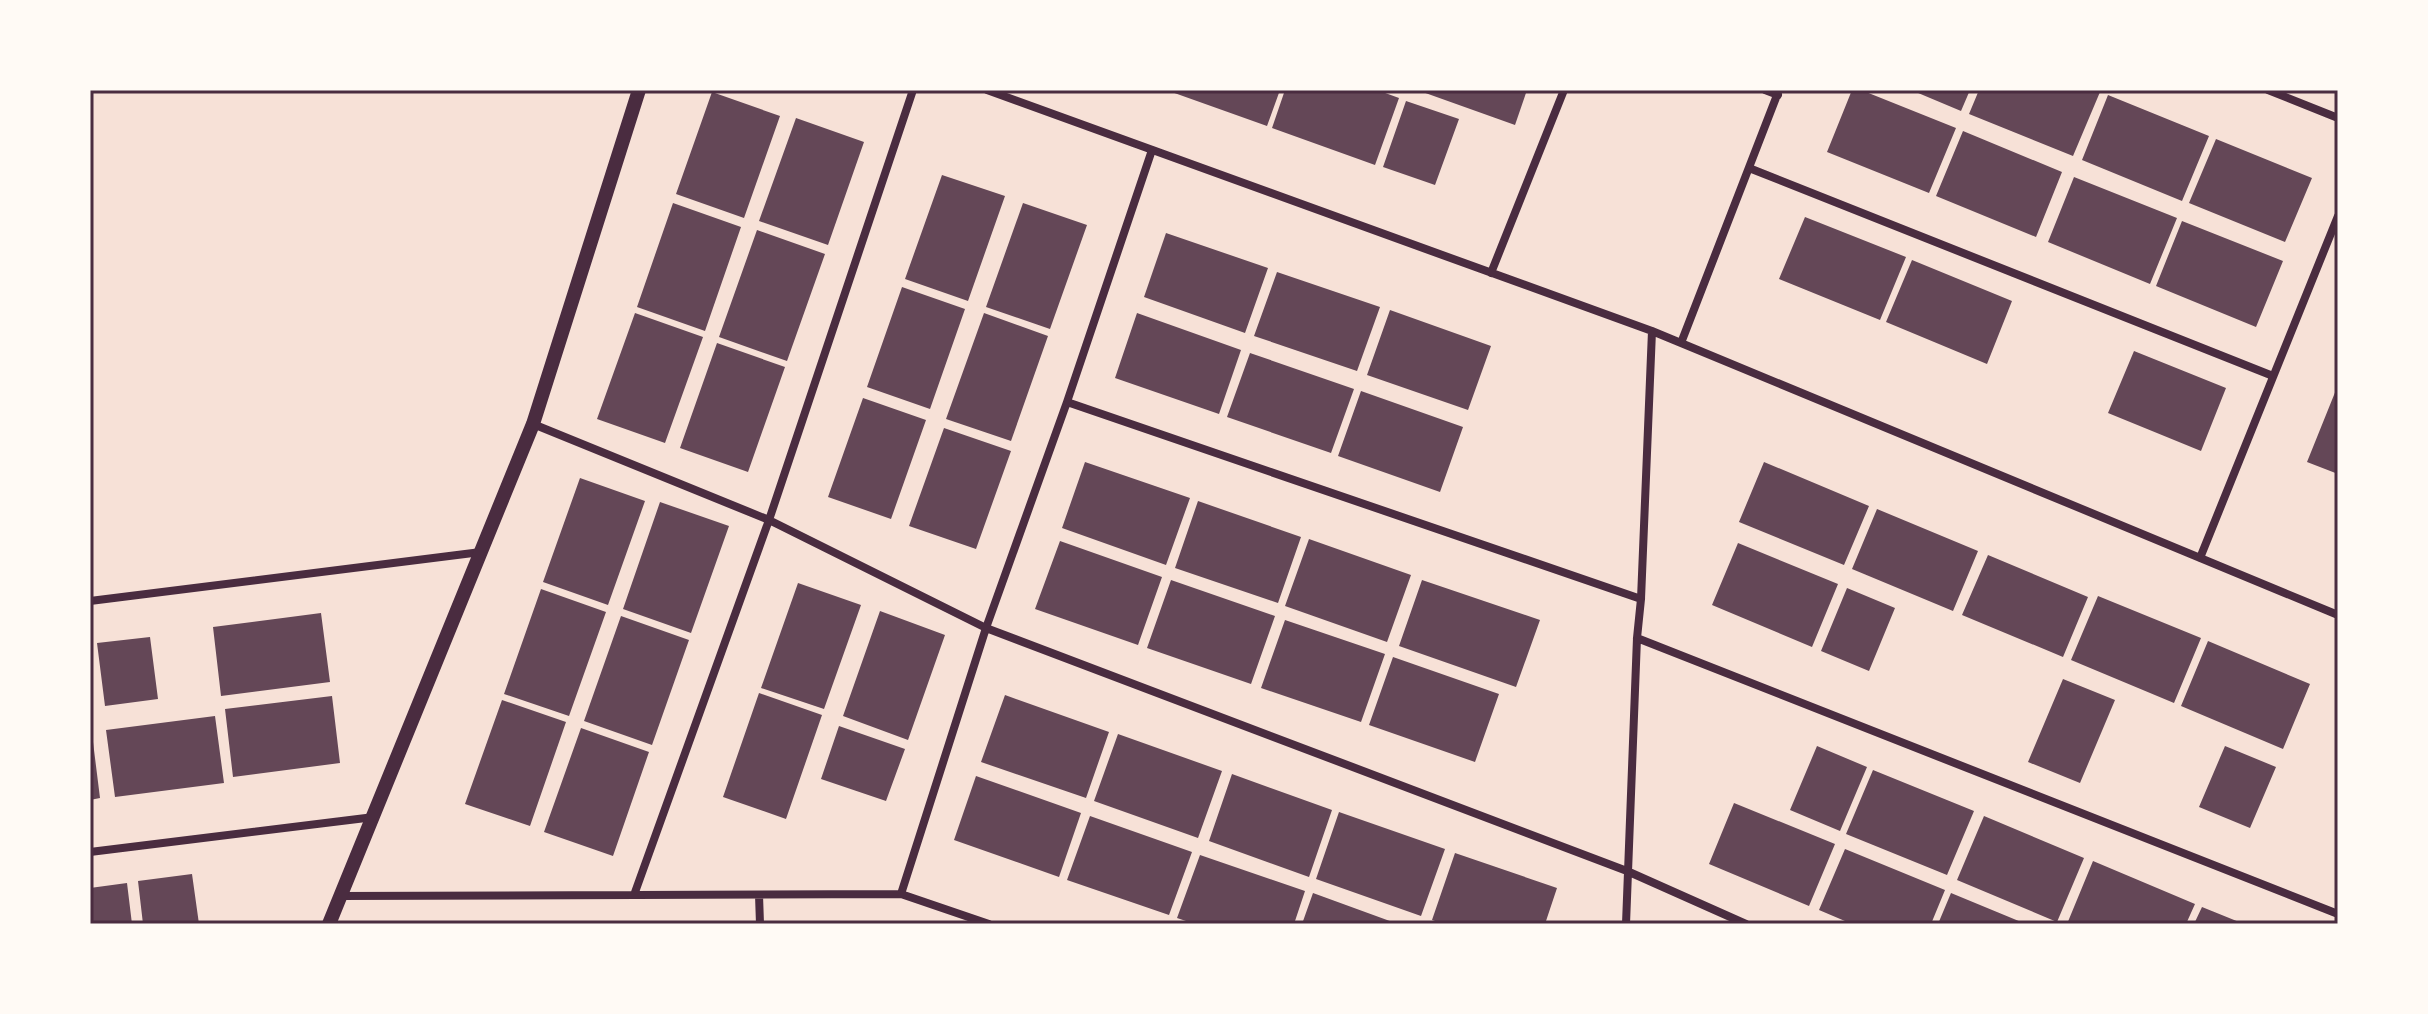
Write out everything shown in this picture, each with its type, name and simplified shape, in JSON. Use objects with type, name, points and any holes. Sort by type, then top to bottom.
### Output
[{"type":"street","points":[[329,924],[533,424],[639,90]]},
{"type":"street","points":[[634,895],[769,520],[913,90]]},
{"type":"street","points":[[987,90],[1652,331],[2338,615]]},
{"type":"street","points":[[1491,273],[1564,90]]},
{"type":"street","points":[[1681,343],[1778,92],[1765,90]]},
{"type":"street","points":[[2268,90],[2338,118]]},
{"type":"street","points":[[901,894],[986,628],[1152,150]]},
{"type":"street","points":[[1749,168],[2273,376]]},
{"type":"street","points":[[2200,558],[2338,216]]},
{"type":"street","points":[[1626,924],[1652,331]]},
{"type":"street","points":[[1067,402],[1641,599]]},
{"type":"street","points":[[533,424],[769,520],[986,628],[1627,871],[1746,924]]},
{"type":"street","points":[[90,601],[481,552]]},
{"type":"street","points":[[1637,638],[2338,914]]},
{"type":"street","points":[[90,852],[374,817]]},
{"type":"street","points":[[338,896],[901,894],[989,924]]},
{"type":"street","points":[[759,895],[760,924]]},
{"type":"building","points":[[1166,90],[1280,90],[1267,126]]},
{"type":"building","points":[[1285,90],[1377,90],[1399,98],[1375,165],[1272,128]]},
{"type":"building","points":[[1417,90],[1527,90],[1515,125]]},
{"type":"building","points":[[1852,90],[1861,90],[1956,128],[1929,193],[1827,152]]},
{"type":"building","points":[[1911,90],[1970,90],[1961,111]]},
{"type":"building","points":[[1979,90],[2100,92],[2073,156],[1969,114]]},
{"type":"building","points":[[712,92],[780,116],[744,218],[676,194]]},
{"type":"building","points":[[2108,95],[2209,136],[2182,201],[2082,160]]},
{"type":"building","points":[[1406,101],[1459,119],[1435,185],[1383,167]]},
{"type":"building","points":[[796,118],[864,142],[828,245],[759,221]]},
{"type":"building","points":[[1963,131],[2062,172],[2036,237],[1936,196]]},
{"type":"building","points":[[2216,139],[2312,178],[2285,242],[2189,203]]},
{"type":"building","points":[[942,175],[1005,196],[968,301],[905,279]]},
{"type":"building","points":[[2074,177],[2177,218],[2150,284],[2048,242]]},
{"type":"building","points":[[673,203],[741,227],[705,331],[637,307]]},
{"type":"building","points":[[1023,203],[1087,225],[1050,329],[986,307]]},
{"type":"building","points":[[1805,217],[1906,257],[1880,320],[1779,279]]},
{"type":"building","points":[[2182,221],[2283,261],[2256,327],[2156,286]]},
{"type":"building","points":[[757,230],[825,254],[787,361],[719,337]]},
{"type":"building","points":[[1166,233],[1268,268],[1245,333],[1144,297]]},
{"type":"building","points":[[1912,260],[2012,301],[1987,364],[1886,322]]},
{"type":"building","points":[[1277,272],[1380,307],[1357,371],[1254,336]]},
{"type":"building","points":[[902,287],[965,309],[930,409],[867,387]]},
{"type":"building","points":[[1390,310],[1491,346],[1468,410],[1367,375]]},
{"type":"building","points":[[635,313],[703,337],[665,443],[597,419]]},
{"type":"building","points":[[984,313],[1048,336],[1011,441],[946,419]]},
{"type":"building","points":[[1137,313],[1241,350],[1219,414],[1115,378]]},
{"type":"building","points":[[717,343],[785,367],[748,472],[680,448]]},
{"type":"building","points":[[2134,351],[2226,388],[2201,451],[2108,413]]},
{"type":"building","points":[[1250,353],[1354,389],[1331,453],[1227,417]]},
{"type":"building","points":[[2338,385],[2338,474],[2307,462]]},
{"type":"building","points":[[1361,391],[1463,427],[1440,492],[1338,456]]},
{"type":"building","points":[[863,398],[926,420],[891,519],[828,497]]},
{"type":"building","points":[[944,428],[1011,451],[976,549],[909,526]]},
{"type":"building","points":[[1085,462],[1190,498],[1166,565],[1062,528]]},
{"type":"building","points":[[1764,462],[1869,506],[1844,565],[1739,522]]},
{"type":"building","points":[[580,478],[645,501],[608,605],[543,582]]},
{"type":"building","points":[[1198,501],[1301,537],[1278,603],[1175,568]]},
{"type":"building","points":[[660,502],[729,526],[691,633],[623,609]]},
{"type":"building","points":[[1877,509],[1978,551],[1953,611],[1852,569]]},
{"type":"building","points":[[1309,539],[1411,575],[1387,642],[1285,606]]},
{"type":"building","points":[[1060,541],[1162,577],[1138,645],[1035,609]]},
{"type":"building","points":[[1738,543],[1838,584],[1812,647],[1712,605]]},
{"type":"building","points":[[1988,555],[2088,597],[2063,657],[1962,615]]},
{"type":"building","points":[[1171,580],[1275,616],[1251,684],[1147,648]]},
{"type":"building","points":[[1422,580],[1540,620],[1516,687],[1399,646]]},
{"type":"building","points":[[798,583],[861,605],[824,709],[761,688]]},
{"type":"building","points":[[1847,588],[1895,608],[1869,671],[1821,651]]},
{"type":"building","points":[[541,589],[606,612],[569,716],[504,694]]},
{"type":"building","points":[[2098,596],[2201,638],[2174,703],[2071,660]]},
{"type":"building","points":[[880,611],[945,635],[908,740],[843,716]]},
{"type":"building","points":[[321,613],[330,682],[221,696],[213,627]]},
{"type":"building","points":[[621,616],[689,640],[652,745],[584,721]]},
{"type":"building","points":[[1285,620],[1385,654],[1361,722],[1261,688]]},
{"type":"building","points":[[150,637],[158,699],[105,706],[97,643]]},
{"type":"building","points":[[2208,641],[2310,684],[2283,749],[2181,706]]},
{"type":"building","points":[[1393,657],[1499,694],[1475,762],[1369,725]]},
{"type":"building","points":[[2063,679],[2115,700],[2080,783],[2028,762]]},
{"type":"building","points":[[759,693],[822,715],[786,819],[723,797]]},
{"type":"building","points":[[1005,695],[1109,732],[1086,798],[981,762]]},
{"type":"building","points":[[332,696],[340,763],[233,777],[225,709]]},
{"type":"building","points":[[502,700],[566,722],[530,826],[465,804]]},
{"type":"building","points":[[215,716],[224,783],[115,797],[106,730]]},
{"type":"building","points":[[839,726],[905,749],[886,801],[821,779]]},
{"type":"building","points":[[581,728],[649,752],[613,856],[544,832]]},
{"type":"building","points":[[1118,734],[1222,771],[1198,838],[1094,801]]},
{"type":"building","points":[[90,735],[100,798],[90,800]]},
{"type":"building","points":[[1817,746],[1867,767],[1840,831],[1790,810]]},
{"type":"building","points":[[2225,746],[2276,767],[2250,828],[2199,807]]},
{"type":"building","points":[[1873,770],[1974,811],[1947,875],[1846,834]]},
{"type":"building","points":[[1232,774],[1332,810],[1309,877],[1209,841]]},
{"type":"building","points":[[976,776],[1081,813],[1059,877],[954,840]]},
{"type":"building","points":[[1734,803],[1835,844],[1809,906],[1709,864]]},
{"type":"building","points":[[1339,812],[1445,849],[1421,916],[1316,879]]},
{"type":"building","points":[[1090,816],[1192,852],[1169,915],[1067,880]]},
{"type":"building","points":[[1984,816],[2084,858],[2057,922],[1957,880]]},
{"type":"building","points":[[1845,849],[1945,890],[1931,924],[1852,924],[1819,910]]},
{"type":"building","points":[[1455,853],[1557,888],[1545,924],[1444,924],[1432,920]]},
{"type":"building","points":[[1200,855],[1305,891],[1294,924],[1195,924],[1177,918]]},
{"type":"building","points":[[2093,861],[2195,904],[2186,924],[2067,924]]},
{"type":"building","points":[[192,874],[199,924],[143,924],[138,881]]},
{"type":"building","points":[[127,883],[132,924],[90,924],[90,888]]},
{"type":"building","points":[[1313,893],[1398,924],[1302,924]]},
{"type":"building","points":[[1951,893],[2026,924],[1938,924]]},
{"type":"building","points":[[2202,907],[2244,924],[2194,924]]}]
